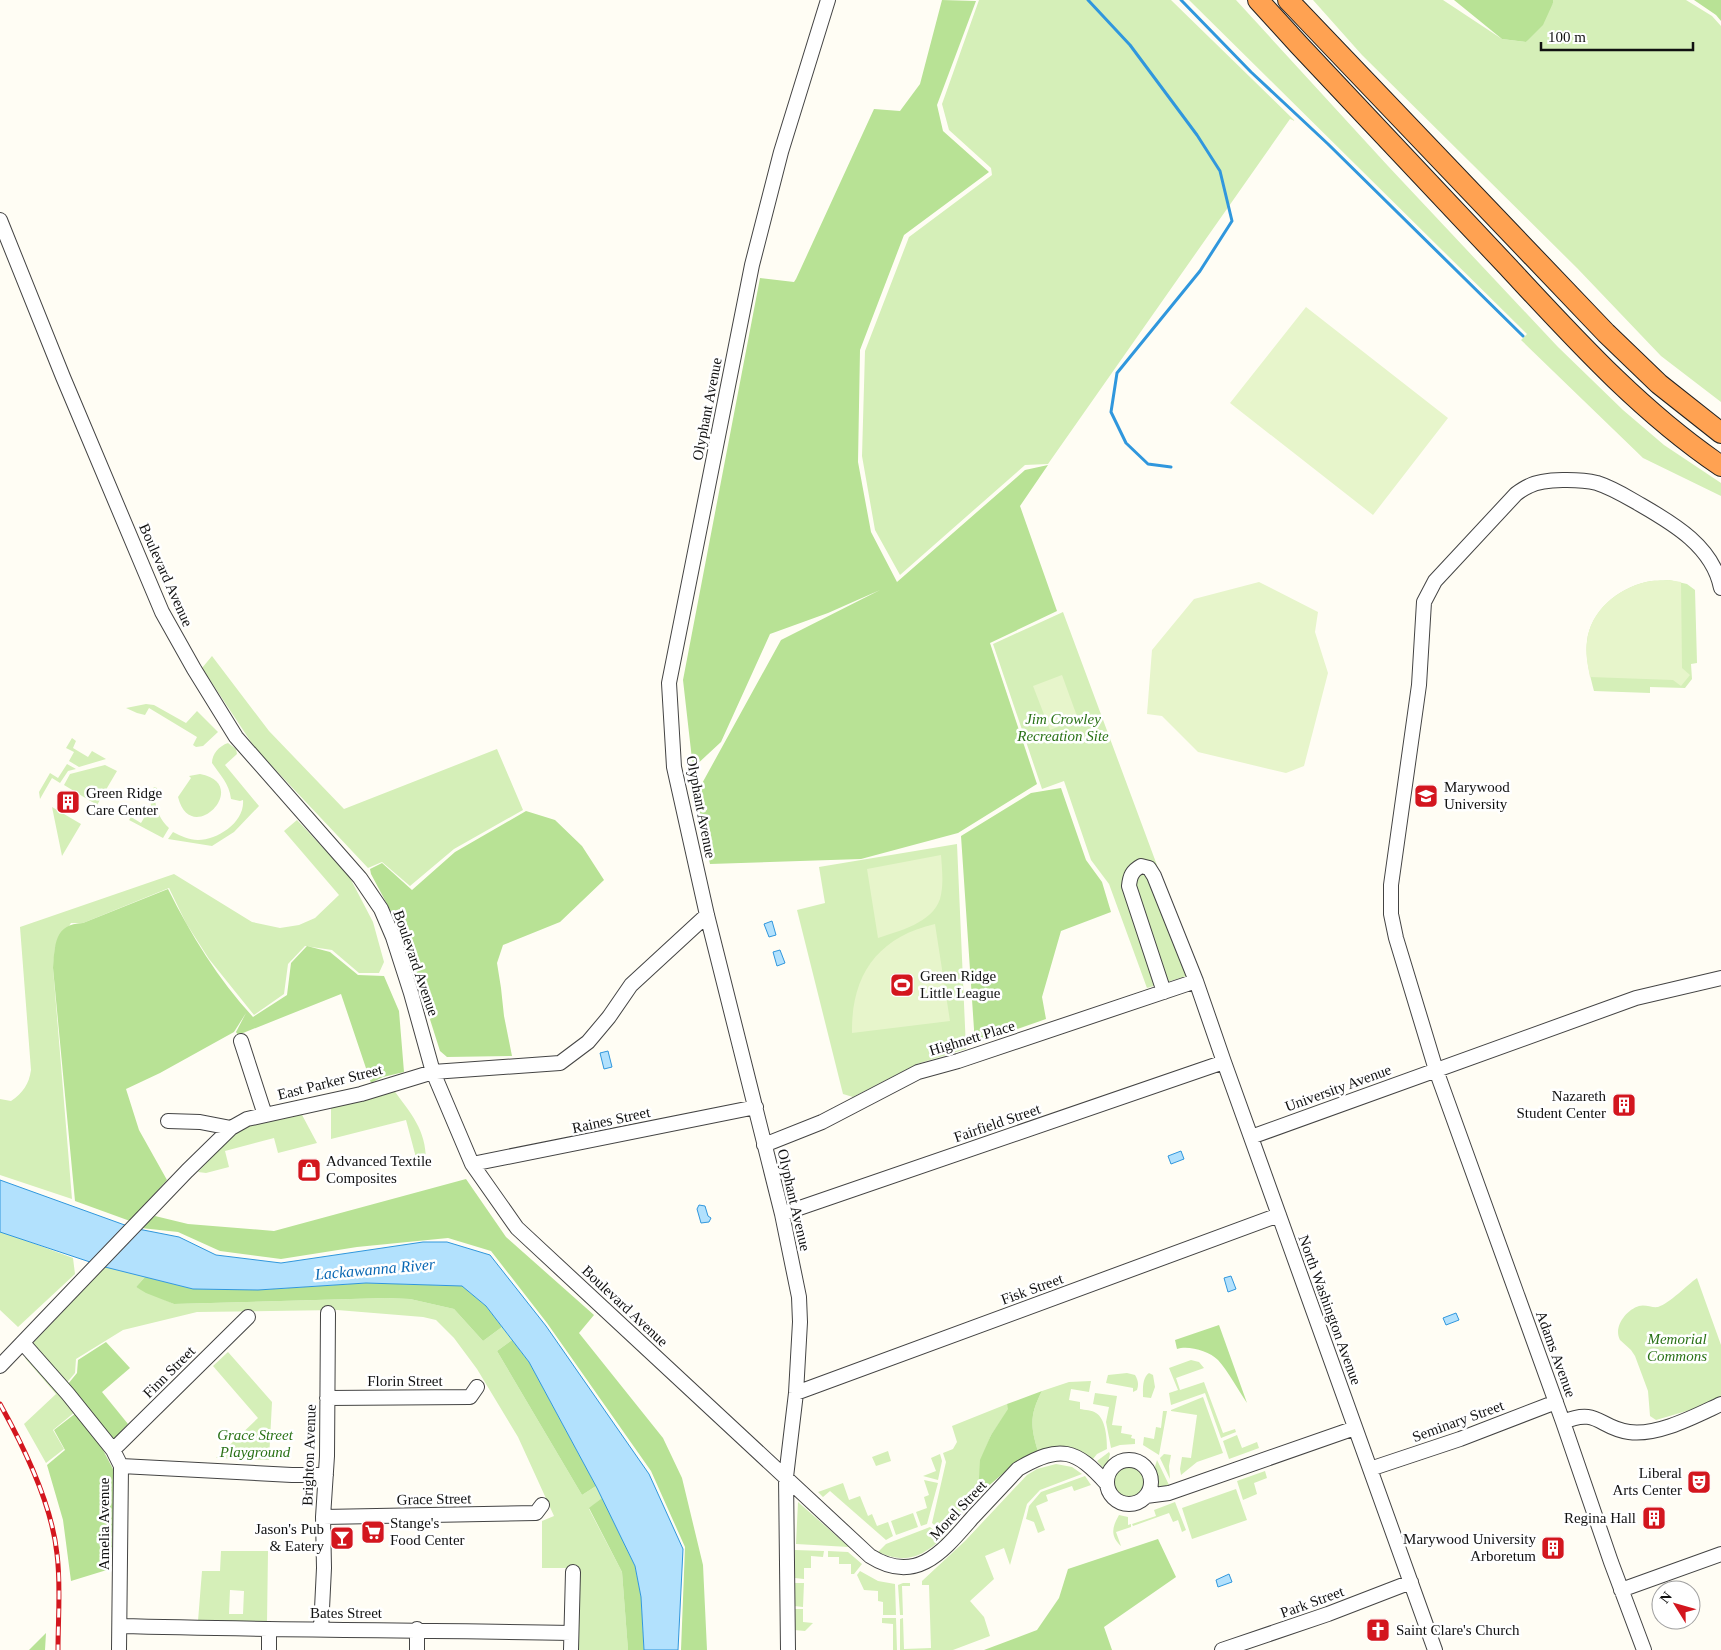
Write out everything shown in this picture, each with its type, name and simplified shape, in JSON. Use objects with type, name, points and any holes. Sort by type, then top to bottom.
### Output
[{"type":"highway","points":[[1258,0],[1587,352],[1663,423],[1721,466]]},
{"type":"highway","points":[[1288,0],[1606,333],[1659,384],[1721,433]]},
{"type":"highway","points":[[1606,333],[1721,419]]},
{"type":"street","name":"Olyphant Avenue","points":[[786,1477],[796,1393],[800,1322],[799,1298],[782,1214],[707,915],[674,768],[669,683],[752,266],[780,152],[828,0]]},
{"type":"street","name":"Boulevard Avenue","points":[[0,220],[63,377],[162,612],[194,669],[236,737],[360,878],[381,909],[393,937],[434,1072],[472,1164],[517,1228],[786,1477]]},
{"type":"street","name":"Adams Avenue","points":[[1644,1650],[1436,1070],[1396,938],[1391,914],[1391,885],[1419,685],[1424,602],[1435,582],[1516,494],[1530,485],[1566,480],[1595,483],[1617,491],[1671,522],[1699,547],[1719,577],[1721,588]]},
{"type":"street","name":"North Washington Avenue","points":[[1164,992],[1129,886],[1133,870],[1141,866],[1149,868],[1154,876],[1196,981],[1436,1650]]},
{"type":"street","name":"East Parker Street","points":[[0,1366],[231,1128],[247,1120],[265,1115],[361,1094],[434,1072],[560,1064],[588,1042],[609,1017],[631,985],[707,915]]},
{"type":"street","name":"University Avenue","points":[[1251,1137],[1636,998],[1721,978]]},
{"type":"street","name":"Highnett Place","points":[[764,1145],[822,1122],[918,1072],[958,1061],[1196,981]]},
{"type":"street","points":[[241,1041],[265,1115]]},
{"type":"street","name":"Fairfield Street","points":[[782,1214],[1224,1062]]},
{"type":"street","name":"Raines Street","points":[[472,1164],[756,1107]]},
{"type":"street","points":[[168,1121],[200,1122],[231,1128]]},
{"type":"street","name":"Fisk Street","points":[[796,1393],[1279,1215]]},
{"type":"street","name":"Brighton Avenue","points":[[321,1628],[324,1568],[323,1517],[326,1474],[328,1313]]},
{"type":"street","name":"Finn Street","points":[[114,1450],[248,1317]]},
{"type":"street","name":"Amelia Avenue","points":[[23,1343],[114,1450],[121,1466],[119,1650]]},
{"type":"street","name":"Florin Street","points":[[327,1398],[470,1396],[477,1387]]},
{"type":"street","name":"Seminary Street","points":[[1370,1469],[1556,1402]]},
{"type":"street","points":[[1563,1422],[1580,1416],[1595,1418],[1624,1431],[1643,1432],[1673,1424],[1721,1404]]},
{"type":"street","name":"Morel Street","points":[[786,1477],[870,1556],[882,1564],[915,1566],[937,1556],[1018,1469],[1033,1460],[1050,1454],[1063,1453],[1071,1455],[1091,1466],[1107,1484],[1110,1493],[1120,1503],[1134,1504],[1146,1496],[1169,1493],[1355,1428]]},
{"type":"street","points":[[1107,1484],[1110,1471],[1115,1466],[1129,1460],[1136,1462],[1143,1465],[1151,1477],[1152,1484],[1146,1496]]},
{"type":"street","points":[[121,1466],[292,1475],[326,1474]]},
{"type":"street","points":[[786,1477],[788,1650]]},
{"type":"street","name":"Grace Street","points":[[323,1517],[536,1513],[542,1505]]},
{"type":"street","points":[[1621,1590],[1721,1554]]},
{"type":"street","points":[[571,1650],[572,1572]]},
{"type":"street","name":"Park Street","points":[[1222,1650],[1328,1614],[1411,1582]]},
{"type":"street","name":"Bates Street","points":[[120,1626],[417,1629],[571,1633]]},
{"type":"street","points":[[269,1629],[269,1650]]},
{"type":"street","points":[[417,1629],[417,1650]]},
{"type":"green space","points":[[942,0],[976,1],[937,105],[943,131],[989,172],[904,235],[860,350],[858,462],[871,532],[897,582],[1025,470],[1048,465],[1020,506],[1057,611],[990,643],[1037,784],[958,833],[861,859],[710,864],[694,798],[781,640],[880,590],[828,613],[770,634],[721,742],[693,768],[683,680],[760,278],[794,282],[796,279],[874,109],[900,111],[920,84]]},
{"type":"green space","points":[[979,0],[1171,0],[1295,121],[1290,119],[1048,464],[1025,465],[900,575],[875,530],[862,456],[865,351],[909,237],[992,175],[991,168],[949,130],[942,104]]},
{"type":"green space","points":[[1189,0],[1236,0],[1558,347],[1623,410],[1664,445],[1721,483],[1721,496],[1643,458],[1521,340],[1527,334]]},
{"type":"green space","points":[[1313,0],[1443,0],[1502,39],[1526,42],[1553,3],[1553,0],[1686,0],[1712,16],[1721,26],[1721,402],[1661,356],[1577,268],[1362,55]]},
{"type":"green space","points":[[1454,0],[1553,0],[1553,3],[1543,25],[1526,42],[1502,39]]},
{"type":"green space","points":[[1694,0],[1721,0],[1721,21],[1716,15]]},
{"type":"green space","points":[[1306,307],[1448,418],[1373,515],[1230,403]]},
{"type":"green space","points":[[1669,580],[1687,584],[1695,590],[1697,663],[1691,664],[1692,679],[1685,688],[1650,687],[1650,693],[1594,691],[1587,660],[1587,641],[1589,630],[1600,611],[1616,596],[1635,585],[1649,581]]},
{"type":"green space","points":[[1669,580],[1681,582],[1682,668],[1690,675],[1681,686],[1673,680],[1590,677],[1587,642],[1589,631],[1599,611],[1615,596],[1635,585],[1649,581]]},
{"type":"green space","points":[[1259,582],[1318,612],[1315,632],[1328,673],[1304,766],[1286,773],[1198,752],[1162,716],[1147,714],[1152,650],[1194,599]]},
{"type":"green space","name":"Jim Crowley Recreation Site","points":[[1063,612],[1197,973],[1147,988],[1109,884],[1091,860],[1064,781],[1042,789],[993,644]]},
{"type":"green space","points":[[212,656],[269,731],[344,809],[497,749],[523,810],[454,849],[410,886],[382,862],[368,868],[255,748],[202,668]]},
{"type":"green space","points":[[1062,675],[1078,719],[1050,730],[1033,686]]},
{"type":"green space","points":[[146,704],[154,705],[186,723],[197,711],[218,732],[203,746],[196,747],[193,745],[197,737],[149,708],[145,715],[126,708]]},
{"type":"green space","points":[[72,738],[76,741],[73,748],[88,757],[92,751],[106,759],[79,767],[69,761],[74,752],[66,748]]},
{"type":"green space","points":[[228,743],[236,749],[237,754],[225,765],[259,806],[234,832],[212,846],[168,839],[173,832],[185,838],[195,840],[214,837],[229,828],[240,816],[243,800],[231,799],[226,784],[212,763],[213,756],[217,751]]},
{"type":"green space","points":[[67,764],[76,769],[68,771],[60,783],[52,778],[40,799],[39,792],[50,773],[58,778]]},
{"type":"green space","points":[[105,765],[117,771],[97,805],[64,785],[70,774]]},
{"type":"green space","points":[[200,774],[215,780],[221,789],[220,799],[214,809],[205,815],[194,817],[185,811],[178,797],[191,778],[189,776]]},
{"type":"green space","points":[[154,787],[157,788],[155,799],[157,809],[169,828],[163,838],[129,820],[131,817],[141,823],[151,806],[150,795]]},
{"type":"green space","points":[[1061,788],[1086,860],[1102,882],[1111,912],[1061,931],[1042,997],[1046,1019],[975,1044],[961,836],[1031,793]]},
{"type":"green space","points":[[52,807],[81,824],[62,856]]},
{"type":"green space","points":[[526,811],[555,820],[582,846],[604,880],[560,922],[503,945],[497,963],[504,1016],[512,1056],[447,1057],[440,1051],[403,934],[370,869],[382,863],[412,890],[455,852]]},
{"type":"green space","points":[[297,820],[348,874],[373,922],[384,962],[379,973],[359,973],[332,950],[305,946],[288,964],[284,994],[254,1015],[209,959],[186,923],[169,888],[83,923],[71,923],[55,947],[53,968],[72,1199],[0,1175],[0,1099],[11,1101],[19,1095],[29,1080],[31,1070],[20,927],[174,874],[252,922],[280,928],[299,925],[315,918],[339,895],[284,831]]},
{"type":"green space","points":[[957,844],[966,1049],[917,1064],[853,1097],[843,1094],[797,910],[825,903],[819,867]]},
{"type":"green space","points":[[941,855],[942,888],[936,907],[930,914],[914,925],[878,938],[867,869]]},
{"type":"green space","points":[[168,889],[206,956],[253,1017],[287,995],[291,963],[307,946],[330,952],[358,975],[384,976],[399,1011],[404,1072],[383,1077],[371,1083],[341,994],[238,1035],[236,1032],[246,1013],[234,1032],[160,1073],[126,1089],[139,1130],[167,1180],[130,1221],[75,1201],[53,968],[54,951],[58,937],[66,927],[83,923]]},
{"type":"green space","name":"Green Ridge Little League","points":[[935,924],[950,1021],[852,1033],[853,1012],[857,993],[863,976],[872,962],[883,949],[898,938]]},
{"type":"green space","points":[[393,1089],[416,1122],[423,1140],[426,1161],[418,1165],[406,1120],[331,1139],[331,1107]]},
{"type":"green space","points":[[301,1113],[317,1143],[278,1153],[274,1138],[225,1151],[229,1167],[206,1173],[198,1172],[236,1132],[245,1127]]},
{"type":"green space","points":[[466,1179],[506,1237],[594,1315],[579,1333],[663,1438],[682,1478],[703,1565],[707,1650],[681,1650],[685,1547],[651,1471],[547,1323],[491,1251],[448,1238],[357,1247],[281,1259],[220,1251],[178,1232],[141,1228],[155,1216],[188,1224],[274,1231]]},
{"type":"green space","points":[[0,1231],[73,1258],[75,1274],[18,1327],[0,1310]]},
{"type":"green space","points":[[105,1267],[145,1277],[136,1287],[174,1304],[386,1298],[410,1299],[454,1309],[483,1341],[502,1327],[512,1340],[497,1351],[582,1495],[596,1486],[602,1498],[589,1509],[622,1572],[628,1650],[578,1650],[578,1568],[542,1568],[542,1521],[554,1516],[518,1437],[477,1369],[454,1338],[436,1320],[423,1317],[337,1310],[197,1312],[123,1330],[76,1359],[75,1373],[59,1392],[75,1412],[53,1430],[64,1449],[46,1463],[24,1424],[56,1394],[25,1358],[37,1348],[33,1343]]},
{"type":"green space","points":[[145,1277],[193,1289],[258,1290],[366,1283],[462,1286],[486,1306],[502,1327],[483,1341],[454,1309],[410,1299],[386,1298],[174,1304],[136,1287]]},
{"type":"green space","name":"Memorial Commons","points":[[1697,1278],[1721,1345],[1721,1396],[1690,1410],[1656,1420],[1650,1416],[1648,1391],[1635,1356],[1620,1340],[1618,1330],[1625,1315],[1634,1308],[1663,1305]]},
{"type":"green space","points":[[1219,1325],[1247,1403],[1218,1360],[1192,1348],[1177,1349],[1175,1340]]},
{"type":"green space","points":[[512,1340],[529,1362],[596,1486],[582,1495],[497,1351]]},
{"type":"green space","points":[[106,1342],[130,1368],[102,1392],[128,1424],[114,1439],[68,1384],[77,1373],[78,1360]]},
{"type":"green space","name":"Grace Street Playground","points":[[228,1352],[272,1402],[269,1460],[216,1458],[258,1418],[213,1366]]},
{"type":"green space","points":[[1191,1360],[1199,1362],[1204,1368],[1176,1378],[1180,1390],[1204,1382],[1223,1433],[1235,1429],[1236,1432],[1221,1438],[1205,1393],[1171,1405],[1169,1393],[1178,1390],[1169,1368]]},
{"type":"green space","points":[[1127,1373],[1135,1375],[1137,1380],[1137,1390],[1133,1392],[1133,1388],[1106,1383],[1108,1375]]},
{"type":"green space","points":[[1149,1373],[1153,1375],[1155,1387],[1151,1398],[1143,1397],[1144,1381]]},
{"type":"green space","points":[[1091,1381],[1089,1392],[1071,1389],[1069,1400],[1080,1402],[1080,1409],[1093,1411],[1099,1416],[1105,1430],[1107,1449],[1097,1454],[1093,1459],[1067,1446],[1053,1446],[1038,1451],[1032,1420],[1042,1391],[1069,1382]]},
{"type":"green space","points":[[1042,1391],[1032,1420],[1038,1451],[1014,1464],[978,1495],[980,1460],[991,1435],[1008,1409],[1007,1404]]},
{"type":"green space","points":[[1095,1393],[1117,1396],[1112,1425],[1122,1426],[1121,1433],[1132,1435],[1131,1438],[1135,1439],[1135,1444],[1111,1448],[1106,1422],[1109,1407],[1093,1404]]},
{"type":"green space","points":[[1203,1397],[1223,1453],[1197,1462],[1181,1475],[1182,1457],[1191,1458],[1197,1415],[1171,1410]]},
{"type":"green space","points":[[1007,1404],[1009,1409],[991,1435],[981,1460],[978,1495],[945,1535],[932,1523],[946,1462],[943,1453],[953,1449],[957,1442],[952,1426]]},
{"type":"green space","points":[[1163,1411],[1167,1411],[1159,1455],[1143,1445],[1144,1437],[1154,1439],[1156,1427],[1161,1428]]},
{"type":"green space","points":[[76,1413],[103,1450],[113,1469],[114,1517],[110,1569],[71,1581],[63,1520],[47,1465],[65,1450],[54,1430]]},
{"type":"green space","points":[[1237,1435],[1242,1448],[1257,1442],[1259,1448],[1229,1459],[1223,1441]]},
{"type":"green space","points":[[888,1451],[891,1461],[876,1466],[872,1457]]},
{"type":"green space","points":[[1109,1452],[1107,1466],[1109,1469],[1106,1471],[1097,1461]]},
{"type":"green space","points":[[940,1454],[942,1461],[938,1480],[923,1476],[936,1471],[931,1458]]},
{"type":"green space","points":[[1164,1454],[1171,1455],[1169,1466],[1170,1479],[1160,1458]]},
{"type":"green space","points":[[1157,1460],[1169,1485],[1161,1488],[1157,1486],[1154,1480]]},
{"type":"green space","points":[[1056,1464],[1072,1467],[1082,1474],[1040,1490],[1027,1504],[1010,1565],[1004,1548],[985,1556],[994,1579],[970,1601],[984,1617],[990,1636],[953,1650],[900,1650],[900,1619],[903,1618],[904,1649],[931,1648],[929,1585],[922,1585],[922,1581],[965,1541],[1027,1475],[1037,1469]]},
{"type":"green space","points":[[1130,1467],[1136,1468],[1141,1472],[1145,1477],[1145,1489],[1141,1494],[1136,1498],[1130,1499],[1124,1498],[1119,1494],[1115,1489],[1114,1483],[1115,1477],[1119,1472],[1124,1468]]},
{"type":"green space","points":[[1265,1471],[1267,1478],[1254,1483],[1257,1494],[1243,1500],[1237,1481]]},
{"type":"green space","points":[[1085,1476],[1091,1485],[1074,1491],[1072,1486],[1046,1495],[1048,1501],[1036,1506],[1045,1530],[1038,1533],[1034,1522],[1026,1519],[1029,1506],[1041,1492]]},
{"type":"green space","points":[[924,1480],[938,1483],[927,1524],[921,1526],[916,1512],[927,1508],[924,1497],[929,1495]]},
{"type":"green space","points":[[843,1483],[849,1500],[860,1496],[868,1516],[872,1514],[877,1526],[888,1522],[893,1536],[886,1540],[830,1491],[823,1497],[818,1492]]},
{"type":"green space","points":[[1236,1489],[1247,1520],[1192,1539],[1182,1508]]},
{"type":"green space","points":[[602,1498],[635,1566],[641,1597],[644,1650],[628,1650],[622,1572],[589,1508]]},
{"type":"green space","points":[[798,1502],[849,1547],[796,1544]]},
{"type":"green space","points":[[1175,1502],[1186,1530],[1182,1532],[1178,1520],[1173,1522],[1169,1513],[1133,1526],[1132,1524],[1156,1516],[1154,1510]]},
{"type":"green space","points":[[913,1513],[918,1527],[896,1535],[891,1521]]},
{"type":"green space","points":[[1119,1515],[1128,1517],[1128,1525],[1131,1524],[1131,1527],[1116,1532],[1121,1546],[1115,1539],[1113,1531]]},
{"type":"green space","points":[[930,1527],[943,1538],[920,1554],[912,1557],[897,1558],[878,1552],[886,1544]]},
{"type":"green space","points":[[1158,1539],[1176,1577],[1104,1627],[1112,1650],[984,1650],[1037,1630],[1059,1598],[1068,1569]]},
{"type":"green space","points":[[795,1550],[824,1551],[823,1557],[811,1556],[811,1568],[804,1568],[804,1579],[795,1578]]},
{"type":"green space","points":[[221,1551],[268,1551],[267,1623],[198,1621],[202,1571],[220,1571]],"holes":[[[230,1590],[244,1591],[243,1614],[229,1614]]]},
{"type":"green space","points":[[828,1551],[848,1552],[862,1564],[854,1574],[851,1574],[851,1564],[839,1564],[839,1557],[828,1557]]},
{"type":"green space","points":[[860,1571],[878,1581],[895,1584],[896,1615],[883,1615],[883,1602],[878,1601],[878,1591],[864,1590],[857,1575]]},
{"type":"green space","points":[[795,1583],[804,1583],[803,1607],[794,1606]]},
{"type":"green space","points":[[910,1583],[910,1586],[902,1586],[903,1615],[900,1615],[898,1585]]},
{"type":"green space","points":[[794,1609],[803,1609],[803,1622],[813,1623],[805,1631],[794,1630]]},
{"type":"green space","points":[[882,1618],[896,1618],[897,1650],[893,1650],[893,1624],[882,1623]]},
{"type":"green space","points":[[46,1633],[45,1650],[29,1650]]},
{"type":"water","points":[[772,921],[776,935],[769,937],[764,924]]},
{"type":"water","points":[[780,950],[785,963],[777,966],[773,952]]},
{"type":"water","points":[[608,1051],[612,1067],[604,1069],[600,1053]]},
{"type":"water","points":[[1181,1151],[1184,1159],[1171,1164],[1168,1156]]},
{"type":"water","name":"Lackawanna River","points":[[0,1180],[133,1228],[179,1237],[216,1255],[281,1263],[423,1242],[447,1242],[490,1255],[546,1326],[649,1474],[683,1549],[678,1650],[644,1650],[641,1597],[635,1566],[597,1488],[529,1362],[486,1306],[462,1286],[366,1283],[258,1290],[193,1289],[105,1267],[0,1232]]},
{"type":"water","points":[[699,1205],[705,1206],[708,1216],[711,1218],[709,1222],[701,1223],[697,1209]]},
{"type":"water","points":[[1231,1276],[1236,1289],[1228,1292],[1224,1278]]},
{"type":"water","points":[[1456,1313],[1459,1320],[1446,1325],[1443,1318]]},
{"type":"water","points":[[1229,1574],[1232,1582],[1218,1587],[1216,1580]]},
{"type":"waterway","points":[[1088,0],[1130,45],[1197,135],[1220,171],[1232,221],[1200,271],[1117,373],[1111,412],[1126,443],[1148,464],[1171,467]]},
{"type":"waterway","points":[[1181,0],[1251,72],[1328,144],[1523,336]]},
{"type":"railway","points":[[0,1404],[36,1477],[54,1535],[59,1578],[58,1650]]},
{"type":"place","name":"Marywood University","points":[[1426,796]]},
{"type":"place","name":"Green Ridge Care Center","points":[[68,802]]},
{"type":"place","name":"Green Ridge Little League","points":[[902,985]]},
{"type":"place","name":"Nazareth Student Center","points":[[1624,1105]]},
{"type":"place","name":"Advanced Textile Composites","points":[[309,1170]]},
{"type":"place","name":"Liberal Arts Center","points":[[1699,1482]]},
{"type":"place","name":"Regina Hall","points":[[1654,1518]]},
{"type":"place","name":"Stange's Food Center","points":[[373,1532]]},
{"type":"place","name":"Jason's Pub & Eatery","points":[[342,1538]]},
{"type":"place","name":"Marywood University Arboretum","points":[[1553,1548]]},
{"type":"place","name":"Saint Clare's Church","points":[[1378,1630]]}]
